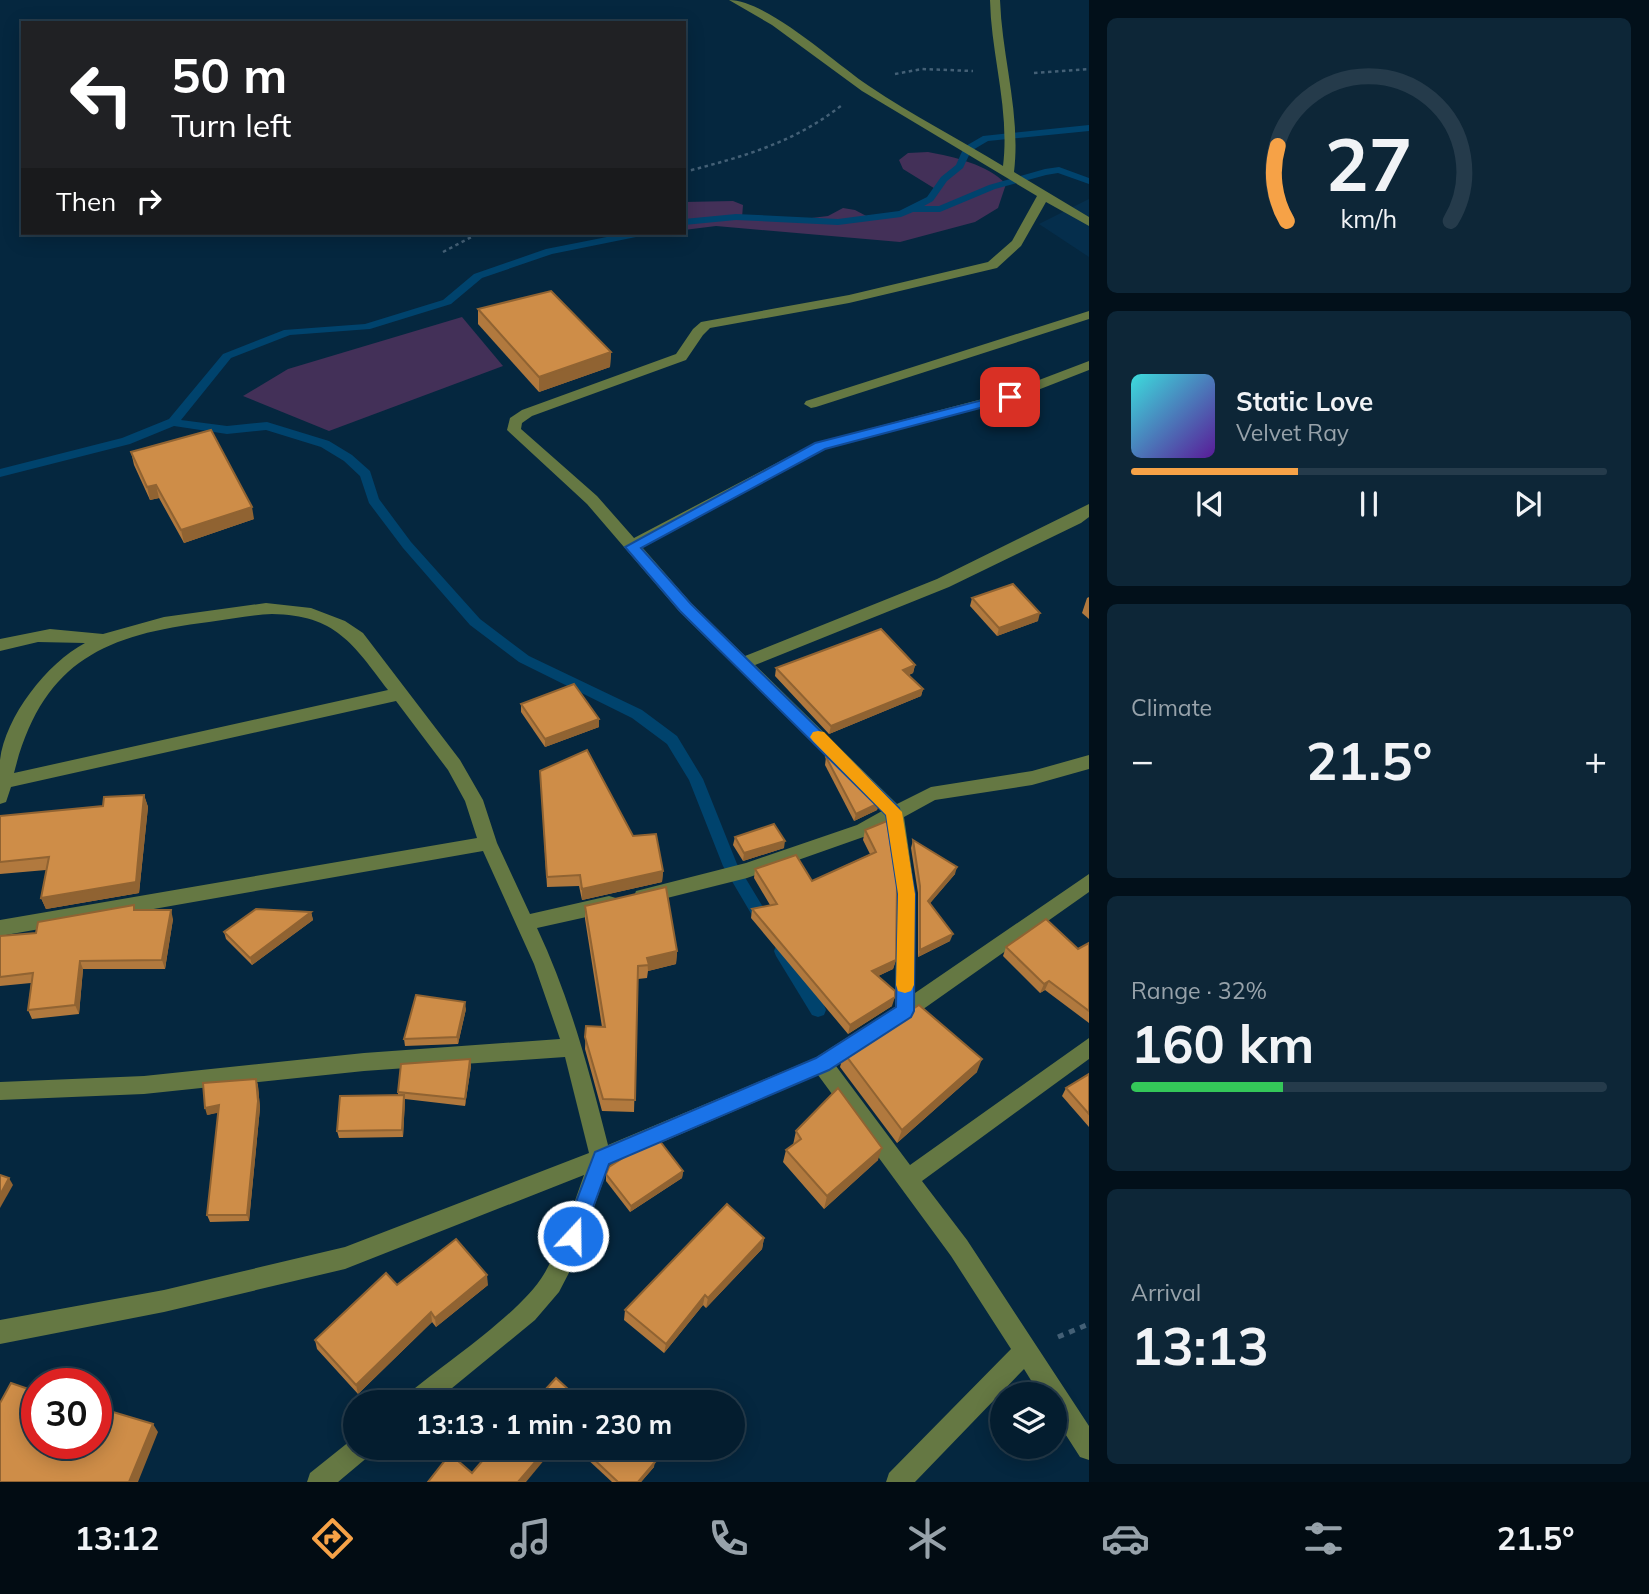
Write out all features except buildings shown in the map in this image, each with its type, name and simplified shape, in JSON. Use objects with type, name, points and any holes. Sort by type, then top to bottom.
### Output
[{"type":"street","points":[[734,0],[776,23],[866,89],[1089,222]]},
{"type":"street","points":[[995,0],[994,28],[1011,124],[1013,152],[1008,174]]},
{"type":"street","points":[[905,1011],[906,894],[894,812],[685,607],[592,500],[514,430],[519,418],[681,357],[689,351],[698,329],[706,325],[826,304],[992,264],[1004,258],[1014,248],[1043,195]]},
{"type":"street","points":[[811,404],[1089,315]]},
{"type":"street","points":[[632,547],[820,446],[1010,397],[1089,365]]},
{"type":"street","points":[[744,663],[943,583],[1076,519],[1089,509]]},
{"type":"street","points":[[1,789],[26,713],[45,685],[68,661],[102,639],[128,629],[276,608],[325,617],[342,625],[357,637],[454,765],[474,800],[488,843],[544,964],[573,1047],[601,1158],[565,1257],[551,1284],[527,1312],[431,1390]]},
{"type":"street","points":[[0,645],[20,638],[66,633],[102,639]]},
{"type":"street","points":[[1,789],[402,693]]},
{"type":"street","points":[[524,923],[747,870],[863,830],[931,794],[962,786],[1032,778],[1089,762]]},
{"type":"street","points":[[0,928],[488,843]]},
{"type":"street","points":[[0,1332],[164,1301],[345,1258],[601,1158],[822,1064],[905,1011],[1089,882]]},
{"type":"street","points":[[0,1091],[144,1085],[364,1062],[573,1047]]},
{"type":"street","points":[[908,1179],[1089,1047]]},
{"type":"street","points":[[822,1064],[959,1248],[1046,1382]]},
{"type":"street","points":[[898,1482],[1025,1351]]},
{"type":"street","points":[[1067,1414],[1089,1448]]},
{"type":"street","points":[[319,1482],[345,1460]]},
{"type":"path","points":[[443,252],[476,235]]},
{"type":"shaded area","points":[[928,152],[948,156],[989,171],[1006,184],[998,208],[975,222],[900,242],[716,226],[686,230],[686,202],[733,201],[743,205],[742,218],[795,220],[828,216],[843,208],[855,210],[872,219],[908,210],[924,202],[937,190],[903,169],[899,160],[908,153]]},
{"type":"shaded area","points":[[1089,199],[1089,257],[1039,224]]},
{"type":"shaded area","points":[[462,317],[503,366],[329,431],[243,396],[288,369]]},
{"type":"waterway","points":[[686,222],[736,217],[838,222],[901,214],[930,199],[944,179],[960,166],[967,149],[986,138],[1089,128]]},
{"type":"waterway","points":[[914,209],[940,209],[992,187],[1045,172],[1059,170],[1089,181]]},
{"type":"waterway","points":[[173,422],[227,356],[288,332],[366,327],[447,302],[478,276],[550,251],[631,235]]},
{"type":"waterway","points":[[0,473],[126,441],[173,422]]},
{"type":"waterway","points":[[173,422],[227,430],[267,426],[325,444],[348,458],[366,474],[373,500],[407,545],[475,622],[524,659],[637,714],[672,740],[696,779],[730,866],[764,922]]},
{"type":"waterway","points":[[782,951],[818,1010]]},
{"type":"slow traffic","points":[[818,737],[894,812],[906,894],[905,985]]},
{"type":"route","points":[[573,1236],[601,1158],[822,1064],[905,1011],[906,894],[894,812],[685,607],[632,547],[787,461],[820,446],[849,436],[1010,397]]}]
